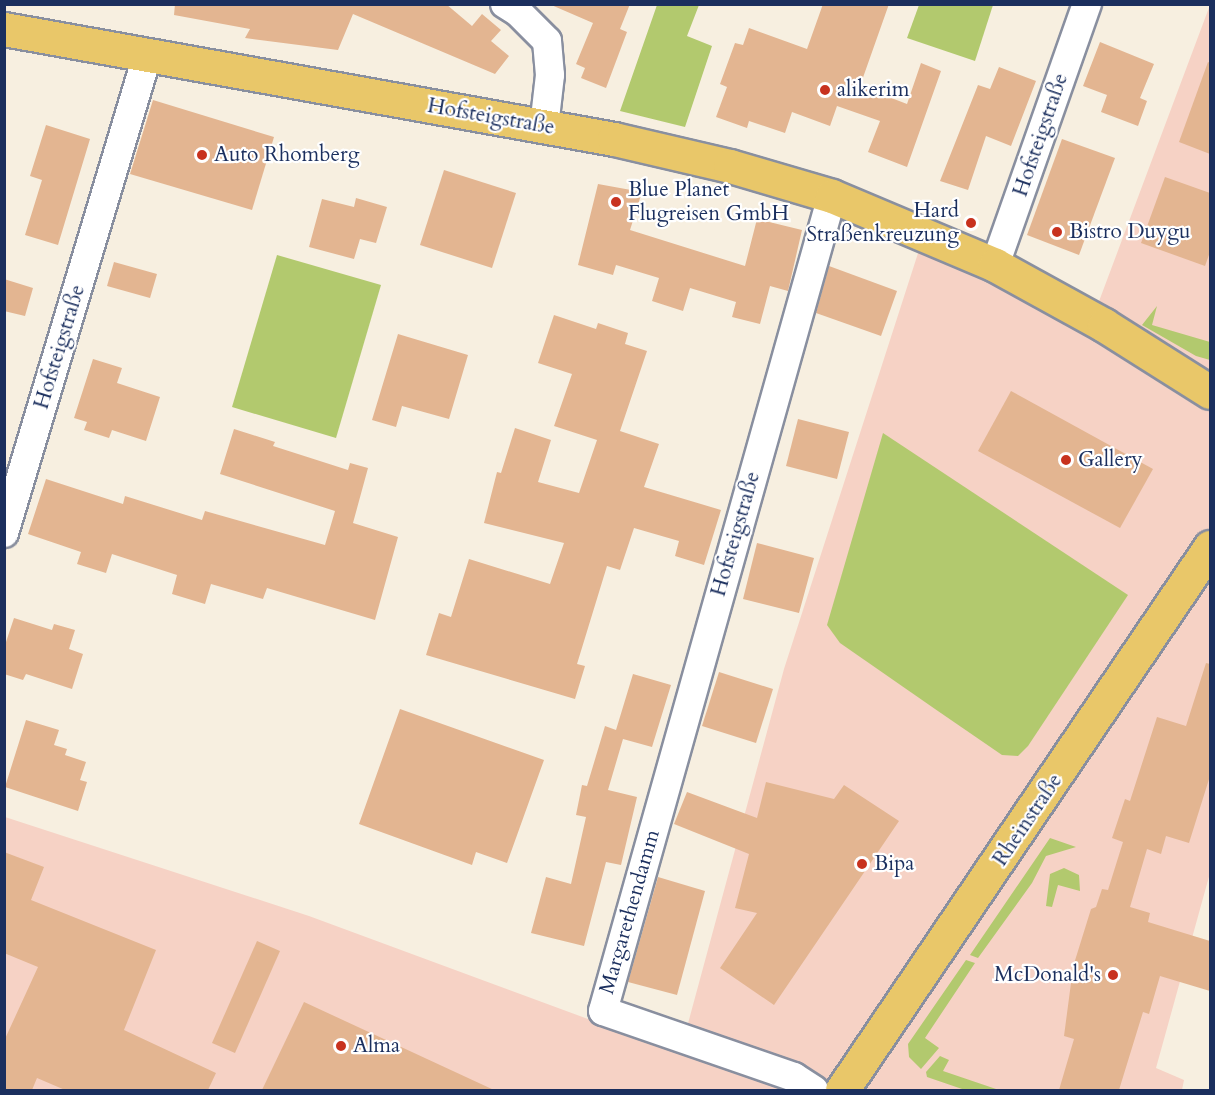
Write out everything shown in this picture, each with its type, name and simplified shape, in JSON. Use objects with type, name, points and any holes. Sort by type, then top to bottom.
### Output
[{"type":"main road","name":"Hofsteigstraße","points":[[4,29],[147,57],[544,127],[730,166],[832,196],[995,265],[1104,325],[1210,392]]},
{"type":"main road","name":"Rheinstraße","points":[[842,1090],[1210,547]]},
{"type":"street","points":[[505,4],[518,12],[547,41],[550,75],[544,127]]},
{"type":"street","name":"Hofsteigstraße","points":[[995,265],[1086,4]]},
{"type":"street","name":"Hofsteigstraße","points":[[4,533],[147,57]]},
{"type":"street","name":"Hofsteigstraße","points":[[670,768],[832,196]]},
{"type":"street","name":"Margarethendamm","points":[[670,768],[603,1011],[794,1077],[814,1090]]},
{"type":"shaded area","points":[[1210,5],[1210,873],[1156,1068],[1184,1080],[1182,1090],[5,1090],[5,817],[309,916],[680,1053],[784,669],[920,247],[1098,304]]},
{"type":"green space","points":[[657,5],[699,5],[687,36],[712,46],[685,127],[620,111]]},
{"type":"green space","points":[[919,5],[993,5],[975,61],[907,38]]},
{"type":"green space","points":[[277,255],[381,285],[336,438],[232,407]]},
{"type":"green space","points":[[1157,306],[1152,325],[1210,342],[1210,360],[1196,356],[1142,325]]},
{"type":"green space","points":[[883,433],[1128,595],[1028,746],[1018,756],[1002,755],[840,643],[827,625]]},
{"type":"green space","points":[[1050,838],[1076,847],[1046,856],[1032,883],[978,958],[970,955]]},
{"type":"green space","points":[[1064,868],[1079,875],[1080,891],[1058,885],[1052,907],[1046,906],[1050,874]]},
{"type":"green space","points":[[966,960],[975,963],[925,1038],[939,1048],[921,1069],[909,1057],[908,1044]]},
{"type":"green space","points":[[940,1056],[949,1060],[943,1071],[999,1090],[965,1090],[927,1077],[926,1072]]},
{"type":"building","points":[[175,4],[446,4],[472,26],[482,14],[501,30],[491,41],[509,56],[495,74],[353,14],[338,50],[245,38],[250,29],[174,15]]},
{"type":"building","points":[[549,4],[630,4],[620,29],[627,32],[606,88],[581,78],[585,68],[576,64],[593,23]]},
{"type":"building","points":[[823,4],[889,4],[860,86],[907,104],[921,63],[941,71],[907,167],[868,152],[880,121],[837,106],[830,126],[792,112],[785,133],[749,121],[747,128],[716,117],[727,87],[720,84],[735,43],[743,45],[749,28],[807,49]]},
{"type":"building","points":[[1100,42],[1154,64],[1140,98],[1147,101],[1138,126],[1101,112],[1107,95],[1083,86]]},
{"type":"building","points":[[1208,62],[1210,63],[1210,154],[1179,142]]},
{"type":"building","points":[[999,67],[1036,81],[1011,146],[986,136],[968,190],[940,181],[978,85],[990,89]]},
{"type":"building","name":"Auto Rhomberg","points":[[153,100],[274,137],[252,210],[130,174]]},
{"type":"building","points":[[46,125],[90,139],[58,245],[25,235],[42,180],[30,176]]},
{"type":"building","points":[[1062,139],[1115,158],[1079,255],[1027,235]]},
{"type":"building","points":[[444,170],[516,193],[492,268],[420,245]]},
{"type":"building","points":[[1165,177],[1210,193],[1210,252],[1205,266],[1141,243]]},
{"type":"building","points":[[598,184],[642,192],[630,230],[745,266],[757,219],[802,230],[788,291],[770,286],[760,324],[732,317],[736,302],[690,288],[683,311],[652,301],[659,278],[616,265],[613,275],[578,265]]},
{"type":"building","points":[[356,198],[387,207],[376,243],[360,239],[354,259],[309,247],[322,199],[354,207]]},
{"type":"building","points":[[114,262],[157,274],[150,298],[107,286]]},
{"type":"building","points":[[829,266],[897,291],[881,336],[816,313]]},
{"type":"building","points":[[4,279],[33,288],[25,316],[4,311]]},
{"type":"building","points":[[554,315],[596,329],[598,323],[628,333],[625,344],[647,351],[620,431],[659,444],[644,487],[721,510],[704,565],[675,556],[679,541],[634,528],[620,570],[607,566],[577,664],[585,666],[575,699],[426,655],[439,613],[451,617],[469,559],[550,584],[564,543],[484,523],[497,472],[501,473],[515,428],[551,440],[538,482],[579,493],[597,440],[554,426],[572,374],[538,363]]},
{"type":"building","points":[[398,334],[468,355],[449,419],[402,406],[396,427],[372,420]]},
{"type":"building","points":[[93,359],[122,368],[117,383],[160,397],[146,441],[112,430],[109,438],[84,430],[87,422],[74,418]]},
{"type":"building","name":"Gallery","points":[[1011,391],[1153,469],[1120,528],[978,451]]},
{"type":"building","points":[[798,419],[849,432],[837,479],[786,466]]},
{"type":"building","points":[[234,429],[275,442],[273,446],[348,470],[350,463],[368,468],[353,523],[398,537],[375,620],[267,588],[263,599],[211,584],[205,604],[172,594],[177,575],[112,554],[106,573],[77,564],[81,552],[28,534],[46,479],[123,504],[125,496],[202,520],[205,511],[325,545],[335,511],[220,474]]},
{"type":"building","points":[[757,543],[814,558],[799,613],[743,599]]},
{"type":"building","points":[[14,618],[52,630],[54,624],[75,630],[69,649],[83,654],[72,689],[26,674],[23,680],[4,674],[4,648]]},
{"type":"building","points":[[1206,663],[1210,664],[1210,776],[1189,843],[1166,836],[1161,854],[1147,849],[1130,907],[1150,913],[1148,922],[1210,941],[1210,991],[1160,976],[1149,1014],[1143,1012],[1119,1090],[1059,1090],[1074,1039],[1064,1036],[1071,983],[1068,983],[1091,909],[1096,907],[1102,889],[1108,890],[1123,842],[1112,838],[1125,799],[1130,801],[1157,717],[1186,726]]},
{"type":"building","points":[[719,672],[773,689],[756,743],[702,726]]},
{"type":"building","points":[[633,674],[671,685],[652,747],[623,739],[608,790],[637,797],[621,865],[606,862],[584,946],[531,933],[546,877],[571,884],[586,817],[576,815],[582,785],[587,786],[605,726],[616,730]]},
{"type":"building","points":[[400,709],[544,760],[507,863],[476,852],[472,865],[359,824]]},
{"type":"building","points":[[26,720],[59,730],[54,745],[67,749],[65,755],[86,762],[80,780],[87,782],[78,811],[5,787]]},
{"type":"building","points":[[766,782],[834,799],[844,785],[899,821],[774,1005],[720,968],[757,913],[735,908],[749,854],[674,824],[687,792],[757,818]]},
{"type":"building","points":[[4,852],[44,867],[31,900],[156,950],[124,1030],[216,1073],[208,1090],[65,1090],[37,1078],[32,1090],[4,1090],[4,1041],[38,967],[4,953]]},
{"type":"building","points":[[658,877],[705,891],[677,995],[628,982]]},
{"type":"building","points":[[257,941],[280,951],[235,1053],[212,1043]]},
{"type":"building","name":"Alma","points":[[304,1002],[494,1090],[262,1090]]},
{"type":"place","name":"alikerim","points":[[825,90]]},
{"type":"place","name":"Auto Rhomberg","points":[[202,155]]},
{"type":"place","name":"Blue Planet Flugreisen GmbH","points":[[616,202]]},
{"type":"place","name":"Hard Straßenkreuzung","points":[[971,223]]},
{"type":"place","name":"Bistro Duygu","points":[[1057,232]]},
{"type":"place","name":"Gallery","points":[[1066,460]]},
{"type":"place","name":"Bipa","points":[[862,864]]},
{"type":"place","name":"McDonald's","points":[[1113,975]]},
{"type":"place","name":"Alma","points":[[341,1046]]}]
